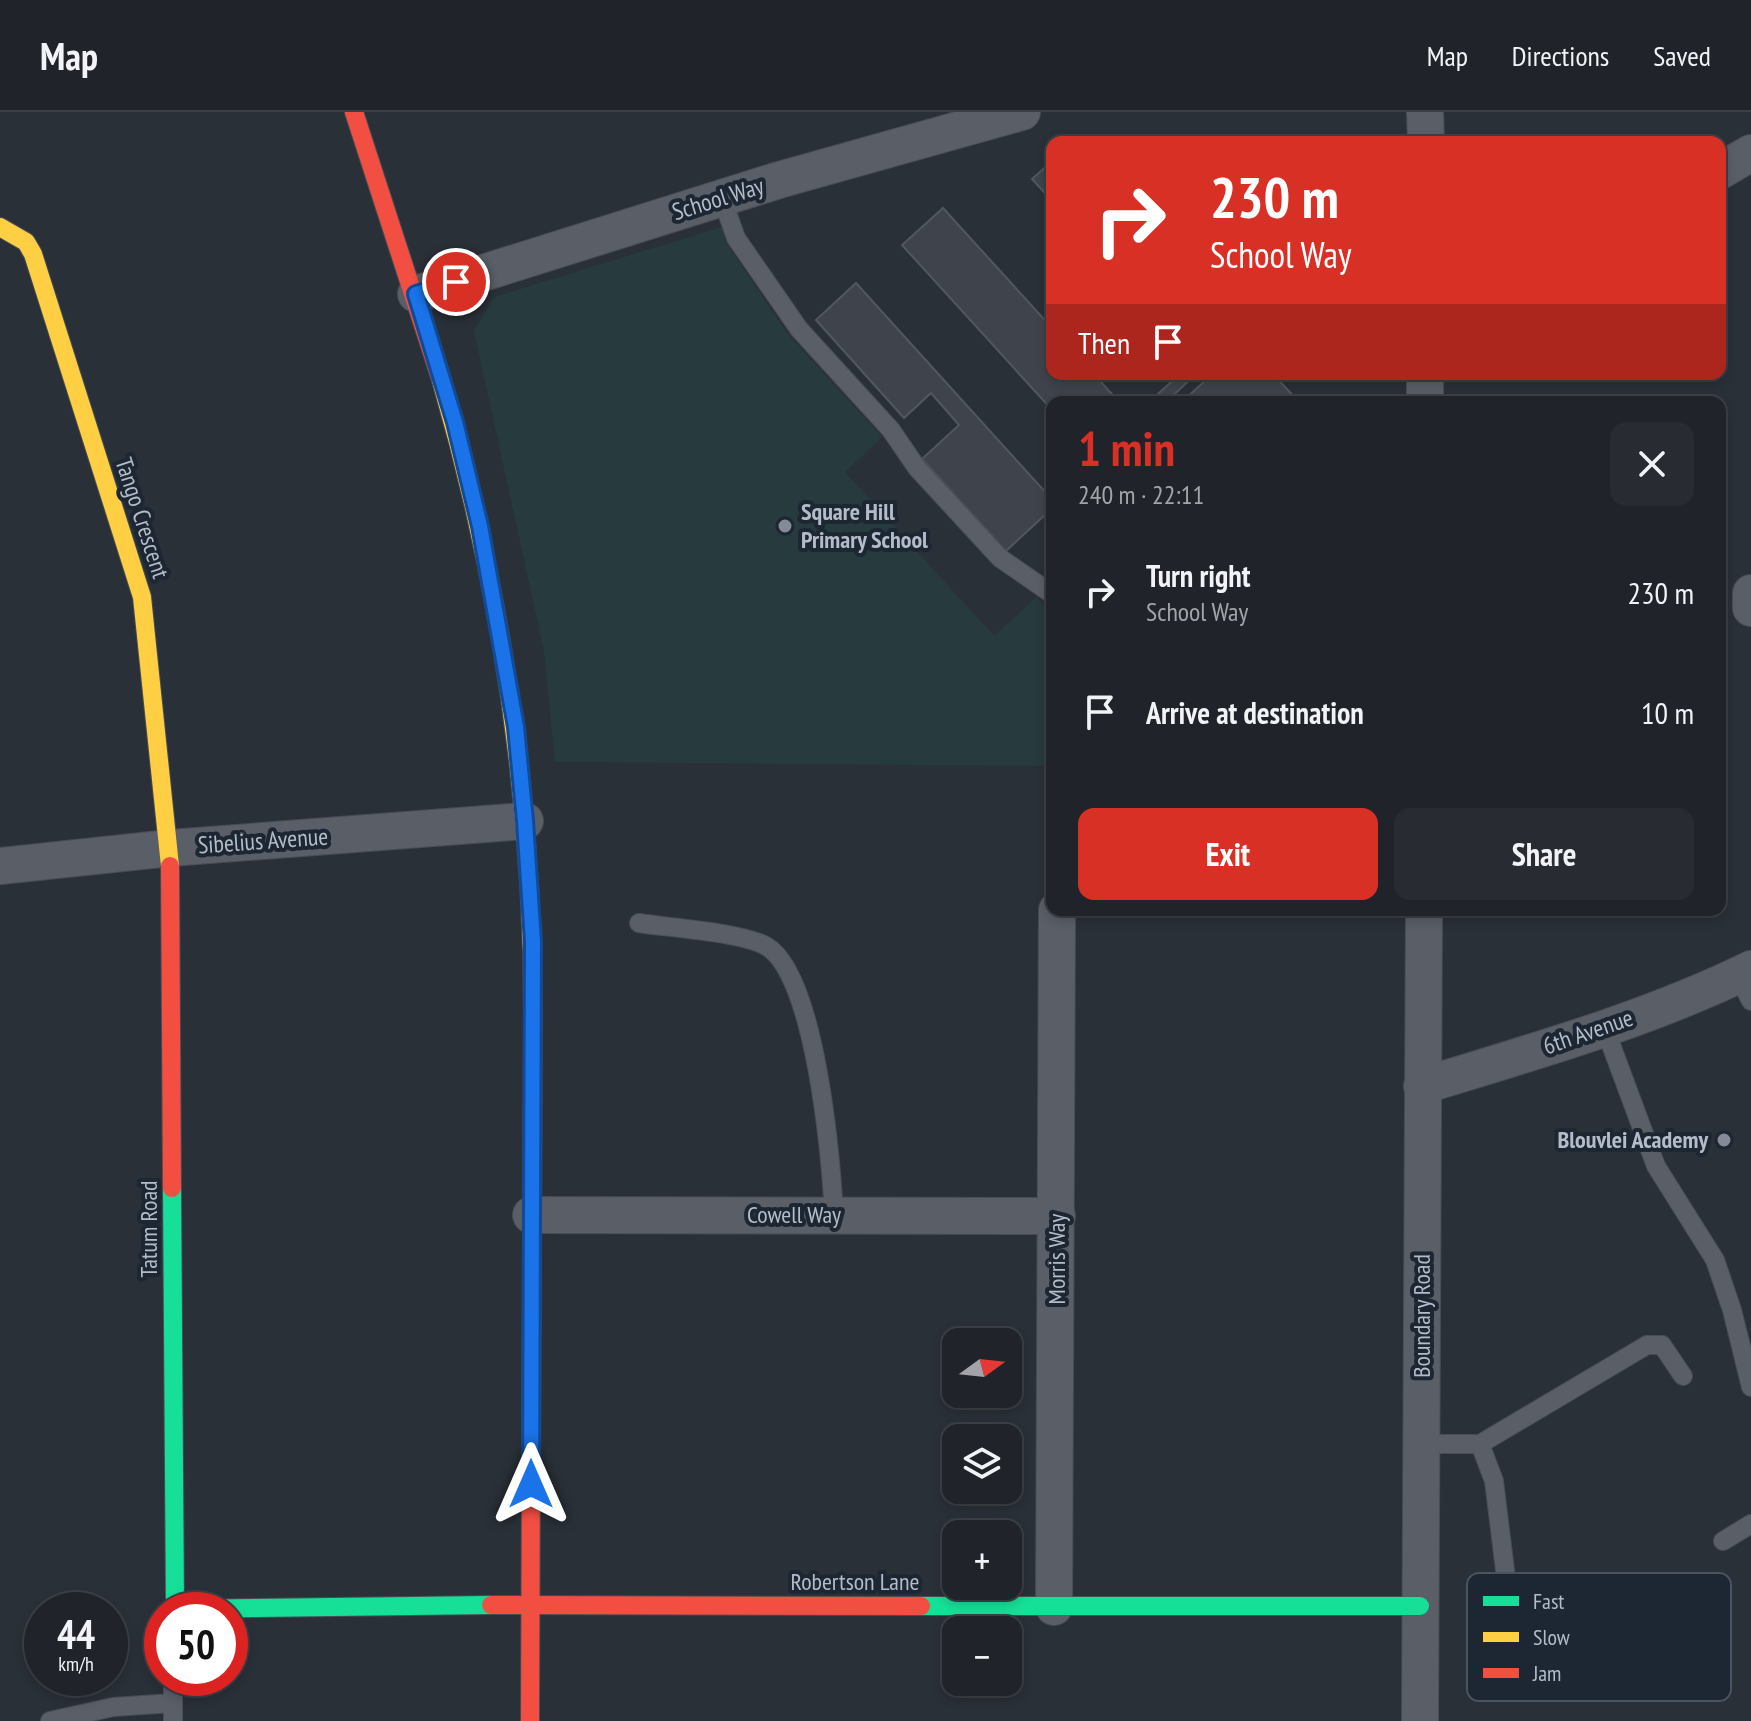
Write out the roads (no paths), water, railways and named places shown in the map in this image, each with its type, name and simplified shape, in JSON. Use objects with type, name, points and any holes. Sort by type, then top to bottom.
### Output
[{"type":"street","points":[[354,112],[416,294],[455,422],[480,526],[516,727],[533,942],[530,1721]]},
{"type":"street","name":"School Way","points":[[416,294],[722,198],[1022,112]]},
{"type":"street","points":[[1425,112],[1426,136]]},
{"type":"street","points":[[1726,168],[1751,153]]},
{"type":"street","name":"Tango Crescent","points":[[0,227],[26,242],[33,254],[142,597],[170,848]]},
{"type":"street","points":[[1751,593],[1751,608]]},
{"type":"street","name":"Sibelius Avenue","points":[[0,866],[170,848],[525,821]]},
{"type":"street","name":"Tatum Road","points":[[170,848],[175,1592]]},
{"type":"street","name":"Morris Way","points":[[1054,1607],[1057,916]]},
{"type":"street","name":"Boundary Road","points":[[1420,1721],[1424,916]]},
{"type":"street","name":"6th Avenue","points":[[1422,1086],[1704,992],[1747,982]]},
{"type":"street","name":"Cowell Way","points":[[531,1215],[1057,1216]]},
{"type":"street","name":"Tatum Road","points":[[248,1609],[531,1604]]},
{"type":"street","name":"Robertson Lane","points":[[531,1604],[1420,1606]]},
{"type":"lane","points":[[722,198],[736,238],[799,329],[891,430],[917,468],[1000,558],[1046,590]]},
{"type":"lane","points":[[639,923],[750,940],[768,947],[782,961],[798,999],[822,1094],[834,1215]]},
{"type":"lane","points":[[1604,1026],[1656,1166],[1715,1260],[1732,1310],[1751,1387]]},
{"type":"lane","points":[[1422,1444],[1480,1444],[1647,1345],[1662,1345],[1683,1376]]},
{"type":"lane","points":[[1480,1444],[1494,1481],[1505,1573]]},
{"type":"lane","points":[[1723,1541],[1751,1524]]},
{"type":"lane","points":[[50,1721],[113,1707],[173,1712]]},
{"type":"place","name":"Square Hill Primary School","points":[[785,526]]},
{"type":"place","name":"Blouvlei Academy","points":[[1724,1140]]}]
